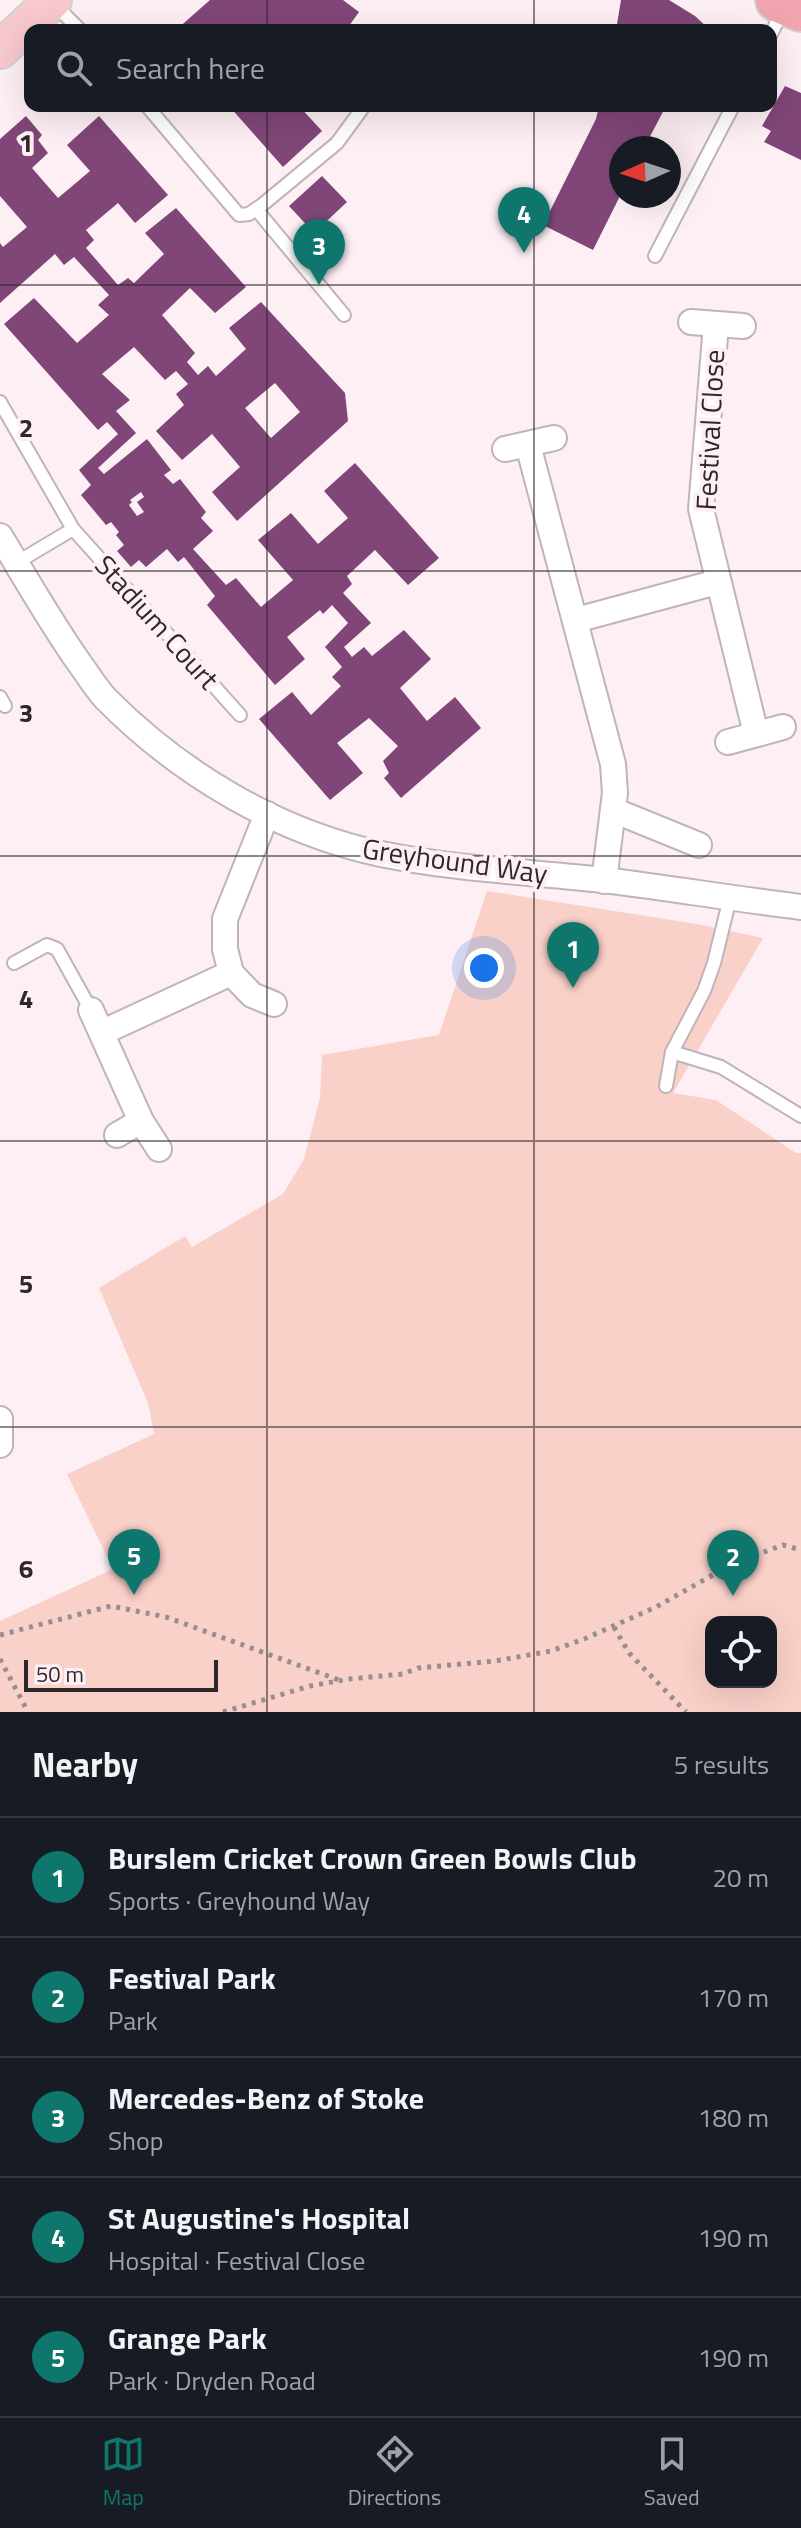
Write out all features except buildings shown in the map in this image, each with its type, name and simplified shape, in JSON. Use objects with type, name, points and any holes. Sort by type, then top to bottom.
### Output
[{"type":"main road","points":[[27,24],[48,2]]},
{"type":"main road","points":[[4,48],[24,27]]},
{"type":"street","name":"Festival Close","points":[[691,322],[743,326]]},
{"type":"street","name":"Festival Close","points":[[716,324],[701,509],[756,734]]},
{"type":"street","points":[[554,438],[516,447],[576,620],[613,764],[615,793],[604,881]]},
{"type":"street","name":"Greyhound Way","points":[[0,536],[53,626],[103,696],[158,747],[217,788],[267,814],[318,836],[379,854],[453,866],[604,881],[801,907]]},
{"type":"street","points":[[576,620],[717,582]]},
{"type":"street","points":[[728,742],[783,727]]},
{"type":"street","points":[[613,810],[699,845]]},
{"type":"street","points":[[267,814],[225,919],[225,949],[231,973],[252,995],[274,1004]]},
{"type":"street","points":[[103,1032],[231,973]]},
{"type":"street","points":[[91,1010],[141,1121],[159,1149]]},
{"type":"street","points":[[117,1135],[141,1121]]},
{"type":"lane","points":[[48,2],[73,24]]},
{"type":"lane","points":[[152,112],[239,215],[256,209],[337,143],[360,112]]},
{"type":"lane","points":[[655,256],[730,112]]},
{"type":"lane","points":[[256,209],[344,315]]},
{"type":"lane","name":"Stadium Court","points":[[0,402],[73,529],[240,715]]},
{"type":"lane","name":"Stadium Court","points":[[16,563],[73,529]]},
{"type":"lane","points":[[666,1086],[672,1052],[709,977],[730,898]]},
{"type":"lane","points":[[14,963],[47,945],[57,949],[91,1010]]},
{"type":"lane","points":[[672,1052],[721,1067],[801,1116]]},
{"type":"path","points":[[223,1712],[267,1697],[342,1680],[403,1674],[418,1668],[551,1651],[614,1627],[698,1585],[734,1563],[783,1545],[801,1550]]},
{"type":"path","points":[[0,1635],[111,1606],[166,1617],[342,1680]]},
{"type":"path","points":[[614,1627],[629,1653],[686,1712]]},
{"type":"path","points":[[0,1659],[28,1712]]},
{"type":"shaded area","points":[[487,891],[697,924],[763,938],[673,1093],[716,1100],[796,1153],[801,1153],[801,1712],[0,1712],[0,1621],[113,1569],[67,1474],[154,1434],[148,1403],[99,1288],[185,1236],[192,1247],[283,1194],[304,1159],[320,1098],[322,1055],[439,1035]]},
{"type":"place","name":"St Augustine's Hospital","points":[[524,253]]},
{"type":"place","name":"Mercedes-Benz of Stoke","points":[[319,285]]},
{"type":"place","name":"Burslem Cricket Crown Green Bowls Club","points":[[573,988]]},
{"type":"place","name":"Grange Park","points":[[134,1595]]},
{"type":"place","name":"Festival Park","points":[[733,1596]]}]
